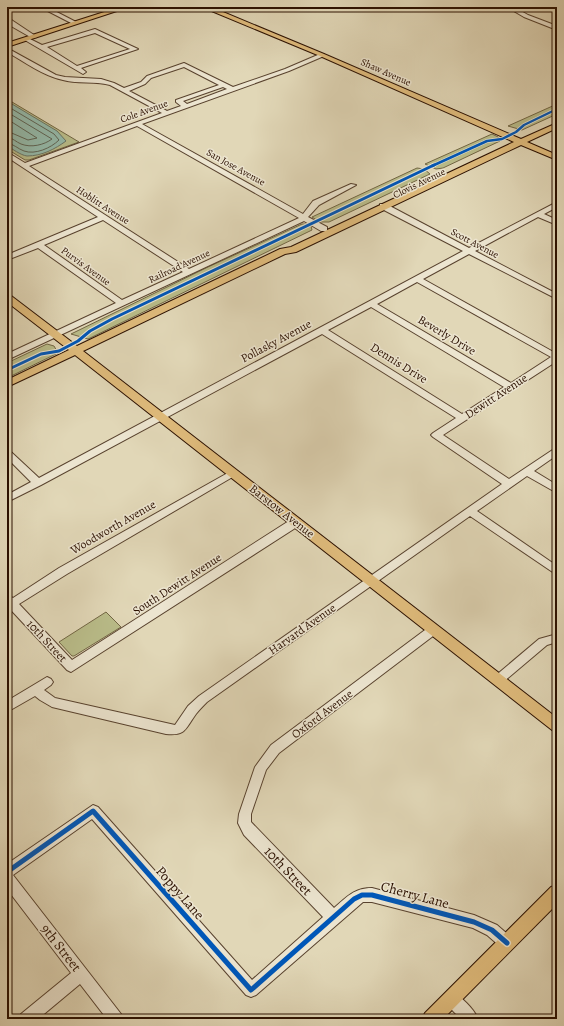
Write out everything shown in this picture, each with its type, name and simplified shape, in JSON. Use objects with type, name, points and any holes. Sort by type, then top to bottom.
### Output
[{"type":"main road","points":[[7,45],[77,23],[117,7]]},
{"type":"main road","points":[[96,16],[126,7]]},
{"type":"main road","name":"Shaw Avenue","points":[[205,7],[224,16],[326,54],[448,104],[523,138],[557,150]]},
{"type":"main road","name":"Shaw Avenue","points":[[216,7],[263,26],[402,90],[512,138]]},
{"type":"main road","points":[[224,16],[232,16],[263,26]]},
{"type":"main road","points":[[402,90],[408,90],[432,100],[448,104]]},
{"type":"main road","name":"Clovis Avenue","points":[[7,384],[284,251],[293,250],[300,247],[308,240],[330,230],[366,208],[512,138],[523,138],[557,117]]},
{"type":"main road","name":"Clovis Avenue","points":[[284,251],[287,247],[383,206],[523,138],[557,125]]},
{"type":"main road","name":"Shaw Avenue","points":[[523,138],[557,158]]},
{"type":"main road","points":[[383,206],[384,203],[401,195],[416,184]]},
{"type":"main road","name":"Barstow Avenue","points":[[7,297],[557,726]]},
{"type":"main road","points":[[431,1019],[557,893]]},
{"type":"street","points":[[43,7],[135,49],[78,68]]},
{"type":"street","points":[[510,7],[526,16],[557,28]]},
{"type":"street","points":[[518,7],[534,16],[557,24]]},
{"type":"street","points":[[7,19],[13,25],[34,37]]},
{"type":"street","points":[[42,47],[95,31]]},
{"type":"street","points":[[26,39],[78,68],[85,76],[84,80]]},
{"type":"street","points":[[7,50],[54,76],[65,79],[107,82],[126,90],[167,113]]},
{"type":"street","name":"Cole Avenue","points":[[25,165],[287,70],[326,54]]},
{"type":"street","points":[[126,90],[143,83],[149,77],[184,65],[232,89]]},
{"type":"street","points":[[186,106],[178,101],[223,85]]},
{"type":"street","name":"San Jose Avenue","points":[[137,124],[328,230]]},
{"type":"street","name":"Hoblitt Avenue","points":[[7,154],[189,273]]},
{"type":"street","name":"Railroad Avenue","points":[[7,357],[305,218],[316,203],[353,185]]},
{"type":"street","name":"Pollasky Avenue","points":[[7,499],[557,204]]},
{"type":"street","name":"Scott Avenue","points":[[383,206],[557,298]]},
{"type":"street","points":[[538,214],[557,223]]},
{"type":"street","points":[[7,258],[104,217]]},
{"type":"street","name":"Purvis Avenue","points":[[39,245],[122,304]]},
{"type":"street","points":[[417,279],[557,357]]},
{"type":"street","name":"Beverly Drive","points":[[371,304],[511,387]]},
{"type":"street","name":"Dennis Drive","points":[[322,330],[462,418]]},
{"type":"street","name":"Dewitt Avenue","points":[[510,484],[436,435],[557,357]]},
{"type":"street","name":"Harvard Avenue","points":[[36,689],[52,702],[166,729],[178,730],[192,710],[203,699],[557,450]]},
{"type":"street","points":[[7,453],[38,483]]},
{"type":"street","points":[[527,471],[557,490]]},
{"type":"street","name":"Woodworth Avenue","points":[[9,603],[233,473]]},
{"type":"street","points":[[470,511],[557,571]]},
{"type":"street","name":"South Dewitt Avenue","points":[[72,667],[296,522]]},
{"type":"street","name":"10th Street","points":[[9,603],[72,667]]},
{"type":"street","name":"Oxford Avenue","points":[[244,823],[245,814],[261,767],[276,749],[433,630]]},
{"type":"street","points":[[498,680],[543,642],[557,638]]},
{"type":"street","points":[[7,707],[47,682]]},
{"type":"street","name":"Poppy Lane","points":[[7,872],[93,811],[251,990]]},
{"type":"street","name":"10th Street","points":[[244,823],[249,831],[334,918]]},
{"type":"street","name":"9th Street","points":[[7,878],[116,1019]]},
{"type":"street","name":"Cherry Lane","points":[[251,990],[362,895],[372,895],[479,923],[492,930],[507,943]]},
{"type":"street","points":[[26,1019],[81,974]]},
{"type":"street","points":[[451,999],[471,1019]]},
{"type":"green space","points":[[7,99],[79,142],[29,160],[25,160],[7,149]]},
{"type":"green space","points":[[557,104],[557,114],[522,130],[508,126]]},
{"type":"green space","points":[[492,134],[498,137],[500,141],[443,168],[436,169],[425,164]]},
{"type":"green space","points":[[417,168],[424,169],[430,174],[329,222],[320,222],[312,217]]},
{"type":"green space","points":[[302,224],[311,226],[312,230],[88,339],[71,334],[208,267]]},
{"type":"green space","points":[[47,344],[54,346],[58,353],[7,378],[7,363]]},
{"type":"green space","points":[[106,612],[121,627],[74,656],[72,656],[59,642]]},
{"type":"water","points":[[7,101],[57,131],[66,141],[48,152],[33,156],[27,156],[7,146]]},
{"type":"cycle path","points":[[7,370],[41,354],[59,351],[78,341],[90,331],[112,319],[441,162],[487,141],[502,139],[516,132],[524,125],[557,109]]},
{"type":"cycle path","points":[[7,872],[93,811],[251,990],[354,899],[362,895],[372,895],[474,922],[492,930],[507,943]]}]
